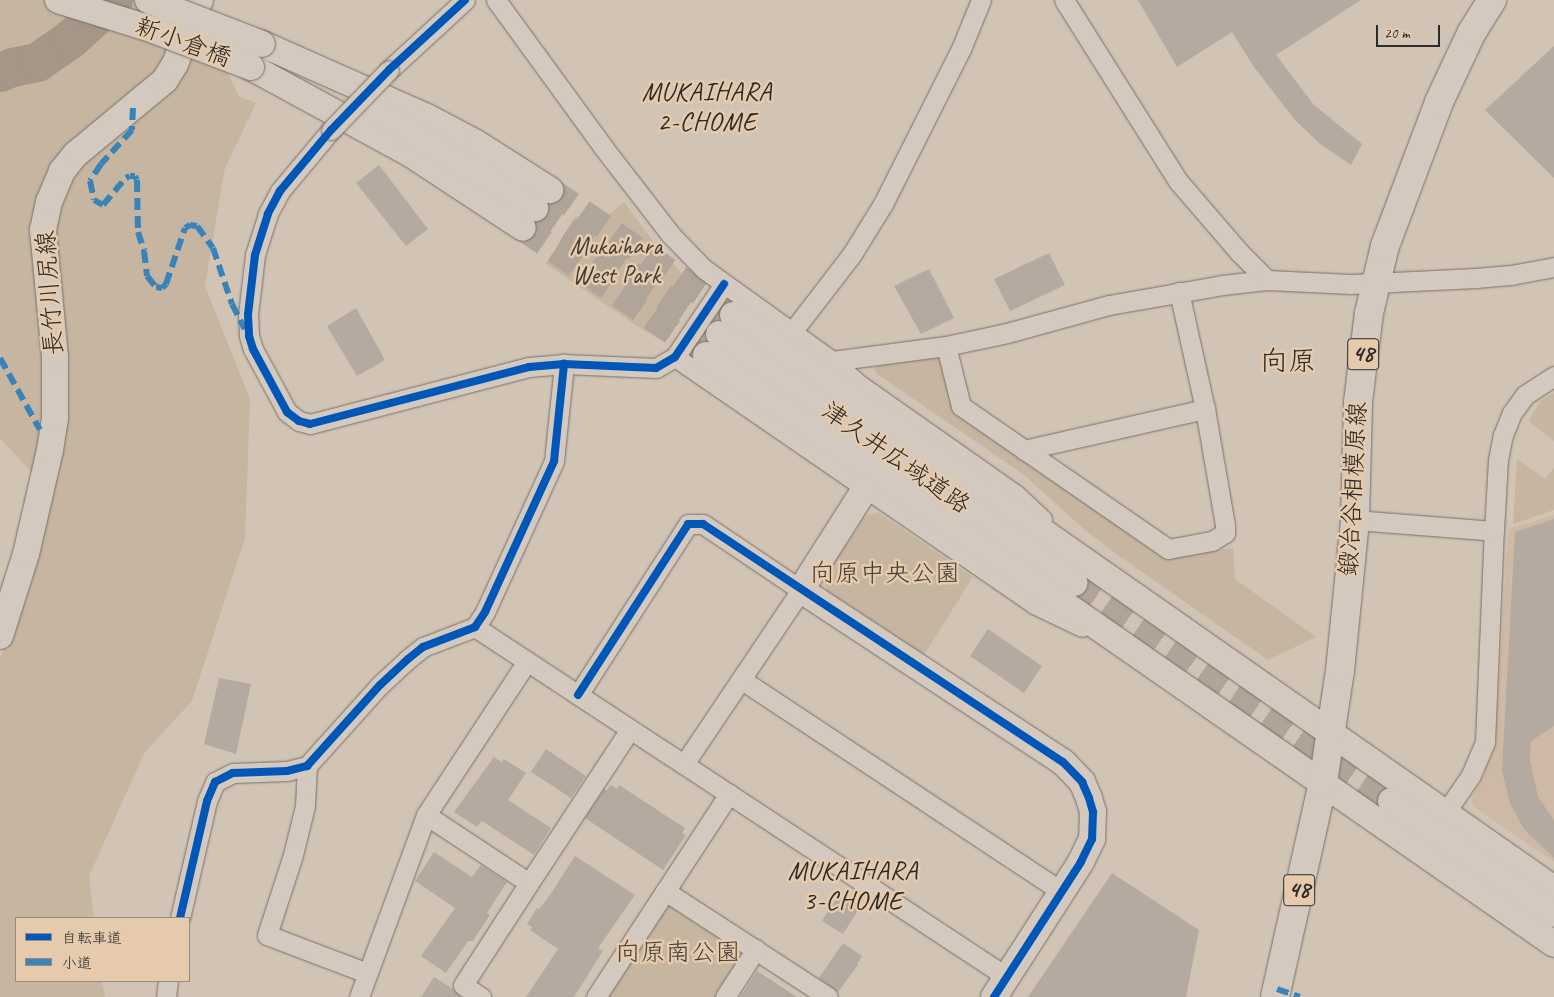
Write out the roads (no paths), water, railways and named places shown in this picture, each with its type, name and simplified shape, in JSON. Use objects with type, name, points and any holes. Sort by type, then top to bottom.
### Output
[{"type":"main road","name":"新小倉橋","points":[[58,0],[150,29],[251,67]]},
{"type":"main road","name":"新小倉橋","points":[[148,0],[262,44]]},
{"type":"main road","name":"長竹川尻線","points":[[0,636],[26,554],[50,450],[55,417],[56,372],[43,230],[49,202],[62,171],[76,154],[165,80],[175,64],[200,0]]},
{"type":"main road","name":"鍛冶谷相模原線","points":[[1275,997],[1322,783],[1340,671],[1355,520],[1358,402],[1365,340],[1376,282],[1394,221],[1439,102],[1472,32],[1492,0]]},
{"type":"main road","points":[[262,44],[427,117],[476,143],[536,209]]},
{"type":"main road","points":[[262,44],[419,136],[536,209]]},
{"type":"main road","points":[[251,67],[419,136]]},
{"type":"main road","points":[[251,67],[409,153],[536,209]]},
{"type":"main road","points":[[719,335],[1098,571],[1554,889]]},
{"type":"main road","points":[[719,335],[1126,648],[1554,944]]},
{"type":"main road","name":"津久井広域道路","points":[[719,335],[1074,583]]},
{"type":"main road","points":[[865,489],[801,590],[1072,770],[1082,782],[1089,798],[1093,826],[1092,839],[1081,862],[1001,987]]},
{"type":"main road","points":[[1391,801],[1554,914]]},
{"type":"street","points":[[465,0],[389,70],[331,130],[280,191],[268,214],[255,255],[248,315],[249,336],[253,349],[287,412],[299,421],[310,424],[529,367],[564,364],[656,368],[675,357],[724,284]]},
{"type":"street","points":[[496,0],[603,147],[671,235],[704,269],[832,361],[857,383],[1015,494],[1098,571]]},
{"type":"street","points":[[792,332],[852,254],[883,204],[961,49],[981,0]]},
{"type":"street","points":[[1064,0],[1178,181],[1239,252],[1267,280]]},
{"type":"street","points":[[832,361],[946,346],[1007,333],[1109,305],[1179,292],[1267,280],[1351,284],[1502,276],[1554,267]]},
{"type":"street","points":[[946,346],[961,406],[1168,550],[1212,541],[1225,533],[1226,525],[1205,409],[1179,292]]},
{"type":"street","points":[[675,357],[1034,604],[1126,648]]},
{"type":"street","points":[[180,917],[206,801],[215,782],[234,773],[287,771],[307,766],[408,659],[423,647],[475,627],[493,594],[554,461],[564,364]]},
{"type":"street","points":[[1445,813],[1472,775],[1485,742],[1498,460],[1503,435],[1512,413],[1525,395],[1554,376]]},
{"type":"street","points":[[1024,450],[1205,409]]},
{"type":"street","points":[[1355,520],[1494,531]]},
{"type":"street","points":[[578,695],[688,524],[703,524],[801,590],[684,764]]},
{"type":"street","points":[[475,627],[729,794],[1001,987]]},
{"type":"street","points":[[359,997],[426,815],[527,661]]},
{"type":"street","points":[[742,680],[1062,892]]},
{"type":"street","points":[[482,997],[463,986],[630,728]]},
{"type":"street","points":[[307,766],[303,815],[293,855],[267,935],[367,973]]},
{"type":"street","points":[[596,997],[729,794]]},
{"type":"street","points":[[426,815],[529,883]]},
{"type":"street","points":[[665,891],[828,997]]},
{"type":"street","points":[[724,997],[756,949]]},
{"type":"street","points":[[166,997],[168,982]]},
{"type":"waterway","points":[[0,72],[12,67],[37,62],[70,39],[113,0]]},
{"type":"tunnel","points":[[550,190],[733,315]]},
{"type":"tunnel","points":[[535,208],[719,334]]},
{"type":"tunnel","points":[[523,228],[706,355]]},
{"type":"tunnel","points":[[1074,583],[1391,801]]},
{"type":"district","name":"MUKAIHARA 2-CHOME","points":[[707,107]]},
{"type":"district","name":"向原","points":[[1288,361]]},
{"type":"district","name":"MUKAIHARA 3-CHOME","points":[[853,886]]},
{"type":"park label","name":"Mukaihara West Park","points":[[616,262]]},
{"type":"park label","name":"向原中央公園","points":[[885,573]]},
{"type":"park label","name":"向原南公園","points":[[678,952]]}]
